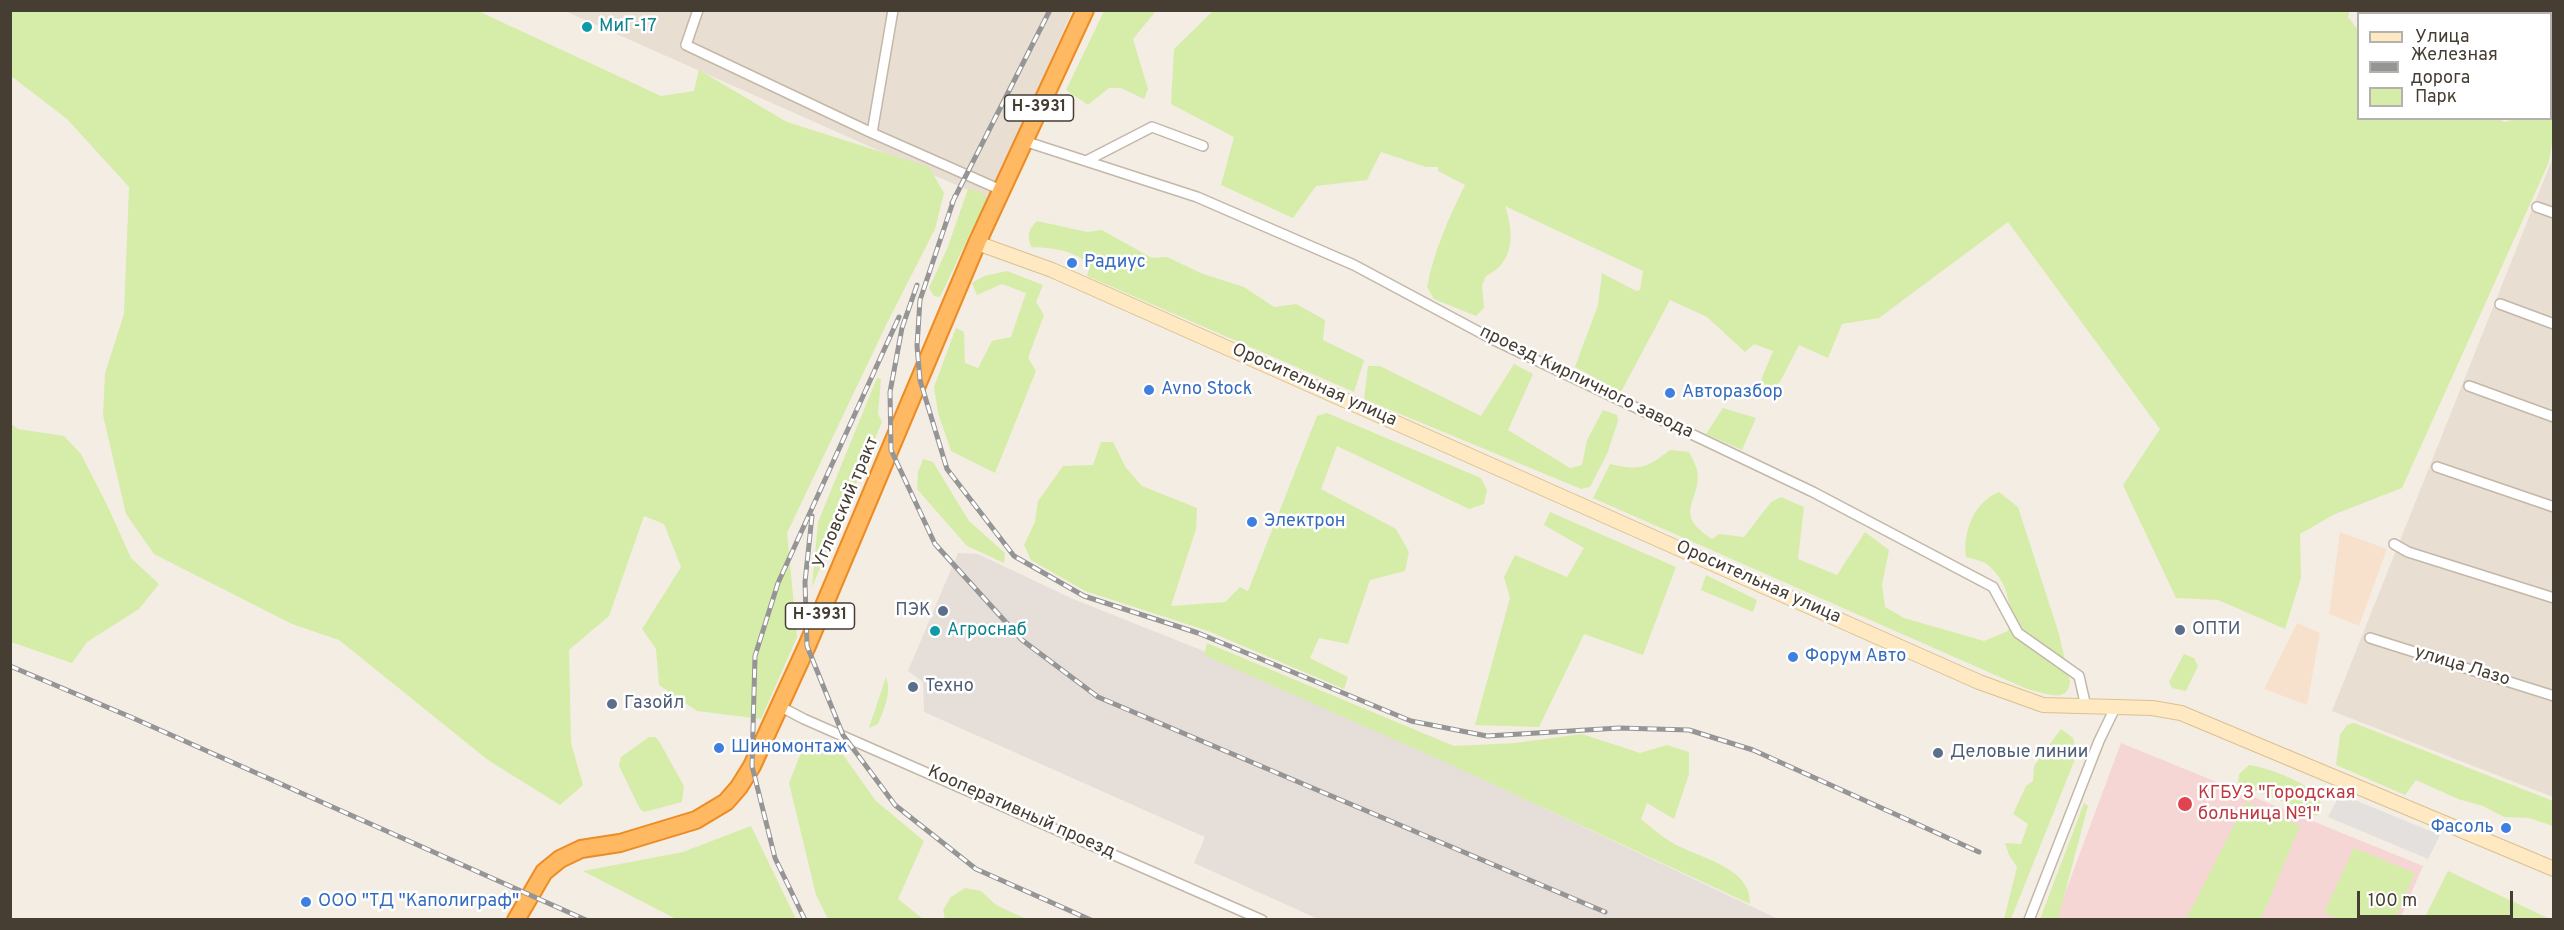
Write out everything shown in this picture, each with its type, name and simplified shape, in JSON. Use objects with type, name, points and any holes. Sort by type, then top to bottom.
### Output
[{"type":"highway","name":"Угловский тракт","points":[[516,920],[544,872],[570,854],[581,849],[651,834],[696,820],[726,802],[752,766],[781,706],[976,243],[1085,10]]},
{"type":"main road","name":"Оросительная улица","points":[[976,243],[1052,270],[1979,682],[2043,705],[2152,708],[2188,715],[2553,869]]},
{"type":"street","points":[[698,10],[686,45],[872,133],[1001,190]]},
{"type":"street","points":[[872,133],[893,10]]},
{"type":"street","points":[[1086,161],[1152,127],[1203,146]]},
{"type":"street","name":"проезд Кирпичного завода","points":[[1024,141],[1197,197],[1354,265],[1494,340],[1813,492],[1993,587],[2018,633],[2079,676],[2086,707]]},
{"type":"street","points":[[2537,207],[2553,213]]},
{"type":"street","points":[[2500,304],[2553,324]]},
{"type":"street","points":[[2469,386],[2553,417]]},
{"type":"street","points":[[2437,467],[2553,507]]},
{"type":"street","points":[[2394,544],[2409,552],[2553,598]]},
{"type":"street","name":"улица Лазо","points":[[2370,638],[2553,696]]},
{"type":"street","name":"Кооперативный проезд","points":[[781,706],[804,719],[1262,920]]},
{"type":"street","points":[[2029,920],[2099,741],[2115,708]]},
{"type":"shaded area","points":[[565,11],[1072,11],[990,200]]},
{"type":"shaded area","points":[[2487,11],[2553,11],[2553,61],[2552,12]]},
{"type":"shaded area","points":[[2553,157],[2553,797],[2332,711]]},
{"type":"shaded area","points":[[2340,532],[2387,549],[2359,626],[2329,614]]},
{"type":"shaded area","points":[[958,553],[978,554],[1073,599],[1259,673],[1778,919],[1318,919],[1194,863],[1205,837],[924,712],[923,682],[908,671]]},
{"type":"shaded area","points":[[2297,623],[2320,633],[2307,705],[2264,689]]},
{"type":"shaded area","name":"КГБУЗ \"Городская больница №1\"","points":[[2121,743],[2423,866],[2400,919],[2055,920]]},
{"type":"shaded area","points":[[2340,794],[2440,835],[2428,859],[2328,817]]},
{"type":"green space","points":[[2350,10],[2348,17],[2357,29],[2357,120],[2500,120],[2505,122],[2552,120],[2552,106],[2554,132],[2549,162],[2402,488],[2335,514],[2300,534],[2301,578],[2285,629],[2218,600],[2176,598],[2123,485],[2160,429],[2008,222],[1879,318],[1842,324],[1828,358],[1799,345],[1780,382],[1770,391],[1761,380],[1773,351],[1754,344],[1745,352],[1707,317],[1670,300],[1621,392],[1575,367],[1598,305],[1602,273],[1636,291],[1640,290],[1643,271],[1505,206],[1510,226],[1510,246],[1502,263],[1486,276],[1482,285],[1484,308],[1476,316],[1434,299],[1427,287],[1443,234],[1465,185],[1438,171],[1438,167],[1426,167],[1381,152],[1367,180],[1316,186],[1293,218],[1221,185],[1234,137],[1171,104],[1174,49],[1213,11]]},
{"type":"green space","points":[[10,11],[478,11],[661,96],[694,91],[699,70],[787,122],[929,167],[944,193],[935,229],[888,321],[787,533],[797,637],[761,719],[697,711],[659,685],[656,649],[642,629],[681,567],[664,524],[644,516],[609,616],[569,650],[571,743],[583,785],[560,805],[488,760],[339,640],[292,624],[154,554],[126,514],[103,415],[105,373],[124,314],[129,187],[67,119],[11,76]]},
{"type":"green space","points":[[1104,11],[1156,11],[1133,39],[1148,89],[1144,99],[1121,88],[1109,88],[1088,105],[1066,90]]},
{"type":"green space","points":[[968,189],[981,192],[991,202],[986,217],[975,223],[940,297],[934,296],[929,288],[947,249]]},
{"type":"green space","points":[[1037,221],[1087,232],[1102,230],[1152,258],[1167,257],[1203,274],[1244,287],[1274,307],[1296,304],[1325,320],[1323,340],[1364,360],[1354,392],[1087,276],[1090,265],[1077,256],[1055,249],[1031,247],[1029,233]]},
{"type":"green space","points":[[1007,271],[1043,285],[1036,302],[1044,315],[1028,358],[1036,371],[995,473],[951,451],[938,413],[934,387],[956,328],[964,332],[965,363],[978,368],[992,341],[1011,337],[1026,293],[1002,284],[977,295],[972,283],[984,276]]},
{"type":"green space","points":[[1514,364],[1533,374],[1508,430],[1570,468],[1582,465],[1587,440],[1603,410],[1617,415],[1618,421],[1607,454],[1590,487],[1581,489],[1364,399],[1368,366],[1380,366],[1481,416]]},
{"type":"green space","points":[[877,378],[881,379],[878,414],[882,422],[812,587],[818,522]]},
{"type":"green space","points":[[1723,408],[1756,418],[1742,450],[1706,434]]},
{"type":"green space","points":[[1327,413],[1481,478],[1487,490],[1484,504],[1469,509],[1337,446],[1321,489],[1396,529],[1409,552],[1405,571],[1370,580],[1348,644],[1319,638],[1310,658],[1348,677],[1344,689],[1208,631],[1085,591],[1031,560],[1024,545],[1035,522],[1038,501],[1063,466],[1093,465],[1101,442],[1113,442],[1126,468],[1142,486],[1197,508],[1196,529],[1171,606],[1225,602],[1240,587],[1248,591],[1317,416]]},
{"type":"green space","points":[[11,424],[18,429],[64,436],[81,454],[131,558],[159,584],[139,609],[87,642],[72,663],[11,642]]},
{"type":"green space","points":[[1670,450],[1689,452],[1694,461],[1698,480],[1690,513],[1700,530],[1712,539],[1719,534],[1744,537],[1771,502],[1781,497],[1804,507],[1798,559],[1837,575],[1865,532],[1889,550],[1882,585],[1885,607],[1904,618],[1984,641],[2008,631],[2009,604],[2005,587],[1995,572],[1986,564],[1966,557],[1965,547],[1972,518],[1983,502],[1999,492],[2018,507],[2059,634],[2070,682],[2068,689],[2065,693],[2053,695],[2027,689],[1593,498],[1610,464],[1628,467],[1642,466],[1655,461]]},
{"type":"green space","points":[[923,459],[933,462],[969,521],[1005,553],[1004,563],[967,546],[917,489],[918,472]]},
{"type":"green space","points":[[1550,512],[1676,567],[1643,655],[1584,634],[1539,727],[1475,725],[1510,598],[1504,577],[1515,555],[1567,577],[1584,548],[1544,525]]},
{"type":"green space","points":[[1706,575],[1757,600],[1753,612],[1701,590]]},
{"type":"green space","points":[[1207,643],[1454,746],[1515,743],[1582,734],[1640,753],[1667,745],[1689,752],[1689,774],[1674,819],[1647,803],[1641,819],[1671,842],[1733,872],[1748,891],[1750,904],[1443,761],[1204,655]]},
{"type":"green space","points":[[2184,654],[2194,658],[2198,666],[2186,691],[2172,688],[2169,682]]},
{"type":"green space","points":[[886,677],[888,695],[885,707],[878,724],[869,728]]},
{"type":"green space","points":[[2354,723],[2553,801],[2553,826],[2529,818],[2504,817],[2483,806],[2458,799],[2416,780],[2405,795],[2336,765],[2340,735],[2347,725]]},
{"type":"green space","points":[[2061,729],[2073,738],[2077,754],[2011,919],[2004,919],[2017,867],[2005,843],[2021,844],[2028,824],[2013,814],[2026,786],[2033,781],[2034,766]]},
{"type":"green space","points":[[649,737],[655,737],[659,741],[684,786],[682,802],[644,812],[640,809],[619,766],[621,757]]},
{"type":"green space","points":[[806,740],[841,752],[876,801],[924,841],[898,899],[923,919],[828,919],[816,895],[789,783]]},
{"type":"green space","points":[[2249,765],[2287,776],[2321,797],[2317,816],[2238,783],[2239,774]]},
{"type":"green space","points":[[2246,802],[2300,826],[2261,919],[2186,919]]},
{"type":"green space","points":[[2084,803],[2088,806],[2058,919],[2040,919]]},
{"type":"green space","points":[[751,826],[796,919],[676,919],[583,871],[683,852]]},
{"type":"green space","points":[[2354,848],[2415,873],[2395,919],[2339,919],[2324,913]]},
{"type":"green space","points":[[2448,871],[2550,919],[2424,919]]},
{"type":"green space","points":[[965,888],[981,891],[996,905],[1026,919],[945,919],[943,910],[951,897]]},
{"type":"railway","points":[[952,203],[1050,10]]},
{"type":"railway","points":[[955,196],[920,300],[917,346],[920,380],[947,469],[1014,556],[1084,596],[1198,633],[1411,721],[1487,736],[1619,728],[1689,730],[1753,750],[1979,852]]},
{"type":"railway","points":[[917,285],[902,328],[890,392],[891,450],[935,544],[1022,640],[1098,697],[1605,912]]},
{"type":"railway","points":[[805,920],[775,858],[752,766],[755,656],[778,583],[899,317]]},
{"type":"railway","points":[[812,516],[805,582],[807,646],[843,735],[895,805],[976,869],[1091,920]]},
{"type":"railway","points":[[10,666],[133,718],[586,920]]},
{"type":"place","name":"МиГ-17","points":[[587,27]]},
{"type":"place","name":"Радиус","points":[[1072,263]]},
{"type":"place","name":"Avno Stoсk","points":[[1149,390]]},
{"type":"place","name":"Авторазбор","points":[[1670,393]]},
{"type":"place","name":"Электрон","points":[[1252,522]]},
{"type":"place","name":"ПЭК","points":[[943,611]]},
{"type":"place","name":"ОПТИ","points":[[2180,630]]},
{"type":"place","name":"Агроснаб","points":[[935,631]]},
{"type":"place","name":"Форум Авто","points":[[1793,657]]},
{"type":"place","name":"Техно","points":[[913,687]]},
{"type":"place","name":"Газойл","points":[[612,704]]},
{"type":"place","name":"Шиномонтаж","points":[[719,748]]},
{"type":"place","name":"Деловые линии","points":[[1938,753]]},
{"type":"place","name":"КГБУЗ \"Городская больница №1\"","points":[[2185,804]]},
{"type":"place","name":"Фасоль","points":[[2506,828]]},
{"type":"place","name":"ООО \"ТД \"Каполиграф\"","points":[[306,902]]}]
